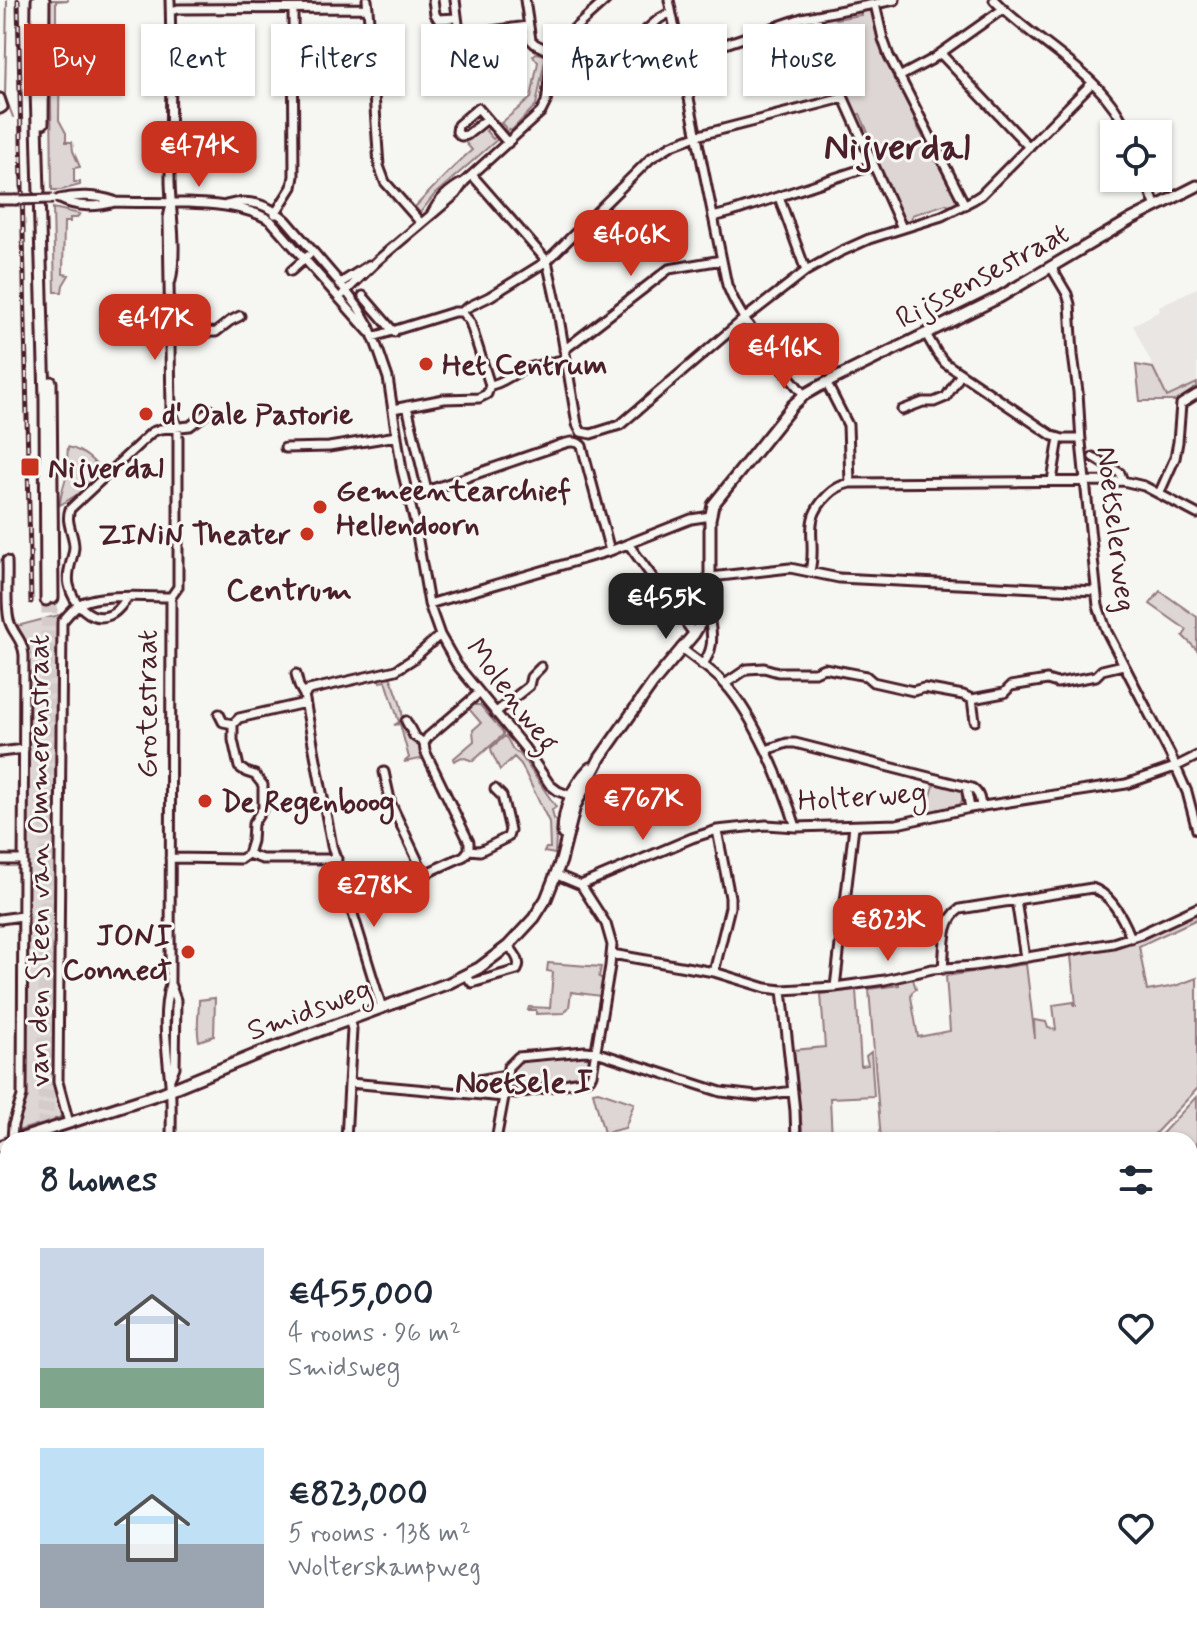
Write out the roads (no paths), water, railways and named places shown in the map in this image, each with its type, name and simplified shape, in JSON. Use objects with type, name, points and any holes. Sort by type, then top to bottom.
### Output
[{"type":"main road","points":[[37,0],[36,103],[50,599],[52,407],[43,128],[44,0]]},
{"type":"main road","name":"Rijssensestraat","points":[[711,516],[713,505],[804,395],[1000,297],[1130,220],[1197,186]]},
{"type":"main road","name":"Smidsweg","points":[[37,1132],[69,1123],[466,975],[508,946],[534,918],[557,875],[562,857],[564,821],[582,776],[600,758],[704,617],[710,597],[711,516]]},
{"type":"street","name":"Grotestraat","points":[[170,0],[171,204],[168,269],[171,410],[178,428],[178,587],[171,597],[170,984],[167,995],[171,1034],[167,1061],[171,1132]]},
{"type":"street","points":[[433,0],[438,19],[457,18]]},
{"type":"street","points":[[455,0],[458,24]]},
{"type":"street","points":[[525,0],[531,40],[543,48]]},
{"type":"street","points":[[579,24],[606,0]]},
{"type":"street","points":[[669,0],[674,24]]},
{"type":"street","points":[[845,0],[849,9]]},
{"type":"street","points":[[727,44],[816,15],[895,0]]},
{"type":"street","points":[[994,0],[1092,83],[1117,109],[1122,120]]},
{"type":"street","points":[[171,11],[368,4],[379,166],[385,182],[421,223]]},
{"type":"street","points":[[875,4],[883,39],[899,77],[965,205]]},
{"type":"street","points":[[271,221],[286,198],[294,176],[293,9]]},
{"type":"street","points":[[899,77],[941,54],[1003,9]]},
{"type":"street","points":[[653,24],[671,12]]},
{"type":"street","points":[[816,15],[829,63],[843,98],[902,228]]},
{"type":"street","points":[[941,54],[1029,147]]},
{"type":"street","points":[[472,175],[547,261],[577,424],[579,430],[591,434],[620,425],[744,319],[806,271],[869,239],[942,216],[981,195],[1092,83]]},
{"type":"street","points":[[339,297],[456,194],[464,182],[541,112],[547,96]]},
{"type":"street","points":[[688,96],[727,285],[765,351],[804,395]]},
{"type":"street","points":[[373,337],[462,312],[547,261],[651,158],[668,146],[843,98]]},
{"type":"street","points":[[487,119],[508,143]]},
{"type":"street","points":[[713,217],[874,165]]},
{"type":"street","points":[[1150,192],[1156,207]]},
{"type":"street","points":[[0,200],[74,196],[105,198],[115,202],[226,205],[253,212],[271,221],[373,337]]},
{"type":"street","points":[[779,197],[806,271]]},
{"type":"street","points":[[226,205],[249,201],[276,212],[286,220],[346,291],[365,318],[373,337]]},
{"type":"street","points":[[291,271],[313,252]]},
{"type":"street","points":[[331,289],[378,260]]},
{"type":"street","points":[[564,350],[669,269],[722,260]]},
{"type":"street","name":"Noetselerweg","points":[[1051,267],[1069,300],[1095,591],[1102,621],[1187,792],[1197,830]]},
{"type":"street","points":[[363,296],[394,332]]},
{"type":"street","points":[[393,409],[444,399],[479,398],[487,394],[490,385],[470,322],[462,312]]},
{"type":"street","points":[[170,333],[216,332],[240,316]]},
{"type":"street","points":[[926,334],[939,357],[961,374],[1059,438],[1081,439]]},
{"type":"street","name":"Molenweg","points":[[373,337],[387,373],[402,470],[429,604],[440,635],[450,656],[524,747],[552,787],[574,798]]},
{"type":"street","points":[[490,385],[499,384],[529,368],[566,359]]},
{"type":"street","points":[[902,410],[946,397],[961,374]]},
{"type":"street","points":[[826,382],[849,431],[850,483]]},
{"type":"street","points":[[1159,494],[1175,458],[1181,404],[1197,394]]},
{"type":"street","points":[[407,406],[427,491]]},
{"type":"street","points":[[128,597],[113,614],[102,617],[92,615],[79,605],[70,590],[68,578],[74,543],[68,521],[70,509],[152,432],[190,426],[208,411],[218,413]]},
{"type":"street","points":[[285,448],[329,447],[397,436]]},
{"type":"street","points":[[1052,481],[1059,438]]},
{"type":"street","points":[[409,497],[554,447],[578,442],[582,446],[610,551]]},
{"type":"street","points":[[1093,457],[1120,473],[1123,481]]},
{"type":"street","points":[[810,571],[814,512],[836,488],[850,483],[1123,481],[1137,484],[1197,514]]},
{"type":"street","points":[[429,604],[610,551],[691,519],[711,516]]},
{"type":"street","points":[[629,545],[694,634]]},
{"type":"street","points":[[7,561],[10,624],[24,649],[22,1096],[14,1132]]},
{"type":"street","points":[[711,577],[783,568],[839,578],[1095,591]]},
{"type":"street","points":[[79,605],[96,599],[171,597]]},
{"type":"street","name":"van den Steen van Ommerenstraat","points":[[69,1123],[58,1082],[62,626],[79,605]]},
{"type":"street","name":"Smidsweg","points":[[702,665],[712,646],[710,622],[704,617]]},
{"type":"street","points":[[0,624],[10,624]]},
{"type":"street","points":[[170,858],[241,859],[248,854],[253,824],[263,808],[263,785],[255,775],[239,767],[233,740],[233,724],[239,718],[304,699],[309,690],[391,671],[413,659],[440,635]]},
{"type":"street","points":[[681,648],[725,684],[752,724],[766,750],[796,827]]},
{"type":"street","points":[[725,684],[747,669],[815,672],[824,668],[866,676],[873,682],[913,691],[924,688],[972,699],[1004,693],[1011,686],[1096,676],[1102,670],[1123,665]]},
{"type":"street","points":[[495,713],[529,686],[531,677],[541,667]]},
{"type":"street","points":[[296,674],[304,699],[332,846],[382,1008]]},
{"type":"street","points":[[352,907],[464,856],[469,850],[469,842],[425,751],[424,743],[479,693]]},
{"type":"street","points":[[972,699],[975,721]]},
{"type":"street","points":[[219,714],[223,722],[233,724]]},
{"type":"street","points":[[406,721],[414,736],[424,743]]},
{"type":"street","points":[[766,750],[795,743],[933,777],[972,788],[977,792],[981,807]]},
{"type":"street","points":[[0,752],[24,749]]},
{"type":"street","name":"Holterweg","points":[[581,885],[717,830],[766,825],[897,824],[970,808],[1126,784],[1197,756]]},
{"type":"street","points":[[384,772],[391,804],[424,874]]},
{"type":"street","points":[[966,787],[970,808]]},
{"type":"street","points":[[469,850],[480,851],[510,834],[502,796],[495,789]]},
{"type":"street","points":[[835,987],[854,826]]},
{"type":"street","points":[[714,972],[730,907],[717,830]]},
{"type":"street","points":[[248,854],[262,859],[337,859]]},
{"type":"street","points":[[0,860],[23,860]]},
{"type":"street","points":[[350,1083],[504,1094],[590,1078],[612,945],[606,924],[581,885],[557,875]]},
{"type":"street","points":[[943,969],[949,920],[960,909],[1085,888],[1095,888],[1105,895],[1131,938]]},
{"type":"street","points":[[1016,900],[1025,958]]},
{"type":"street","points":[[612,954],[714,972],[782,990],[835,987],[932,969],[1113,943],[1197,908]]},
{"type":"street","points":[[0,919],[22,916]]},
{"type":"street","name":"Smidsweg","points":[[466,975],[472,983],[517,970],[519,964],[508,946]]},
{"type":"street","points":[[782,990],[796,1132]]},
{"type":"street","points":[[347,1132],[352,1029],[349,1020]]},
{"type":"street","points":[[497,1132],[508,1067],[518,1057],[596,1052],[721,1092],[757,1096],[793,1091]]},
{"type":"street","points":[[462,1093],[468,1082],[506,1075]]},
{"type":"waterway","points":[[7,0],[5,96],[13,117]]},
{"type":"tunnel","points":[[49,1132],[53,598]]},
{"type":"tunnel","points":[[42,1132],[46,600]]},
{"type":"railway","points":[[18,0],[31,602]]},
{"type":"place","name":"Het Centrum","points":[[426,364]]},
{"type":"place","name":"d' Oale Pastorie","points":[[146,414]]},
{"type":"place","name":"Nijverdal","points":[[30,467]]},
{"type":"place","name":"Gemeentearchief Hellendoorn","points":[[320,507]]},
{"type":"place","name":"ZINiN Theater","points":[[307,534]]},
{"type":"place","name":"De Regenboog","points":[[205,801]]},
{"type":"place","name":"JONI Connect","points":[[188,952]]},
{"type":"district","name":"Nijverdal","points":[[897,146]]},
{"type":"district","name":"Centrum","points":[[289,589]]},
{"type":"district","name":"Noetsele I","points":[[524,1081]]}]
